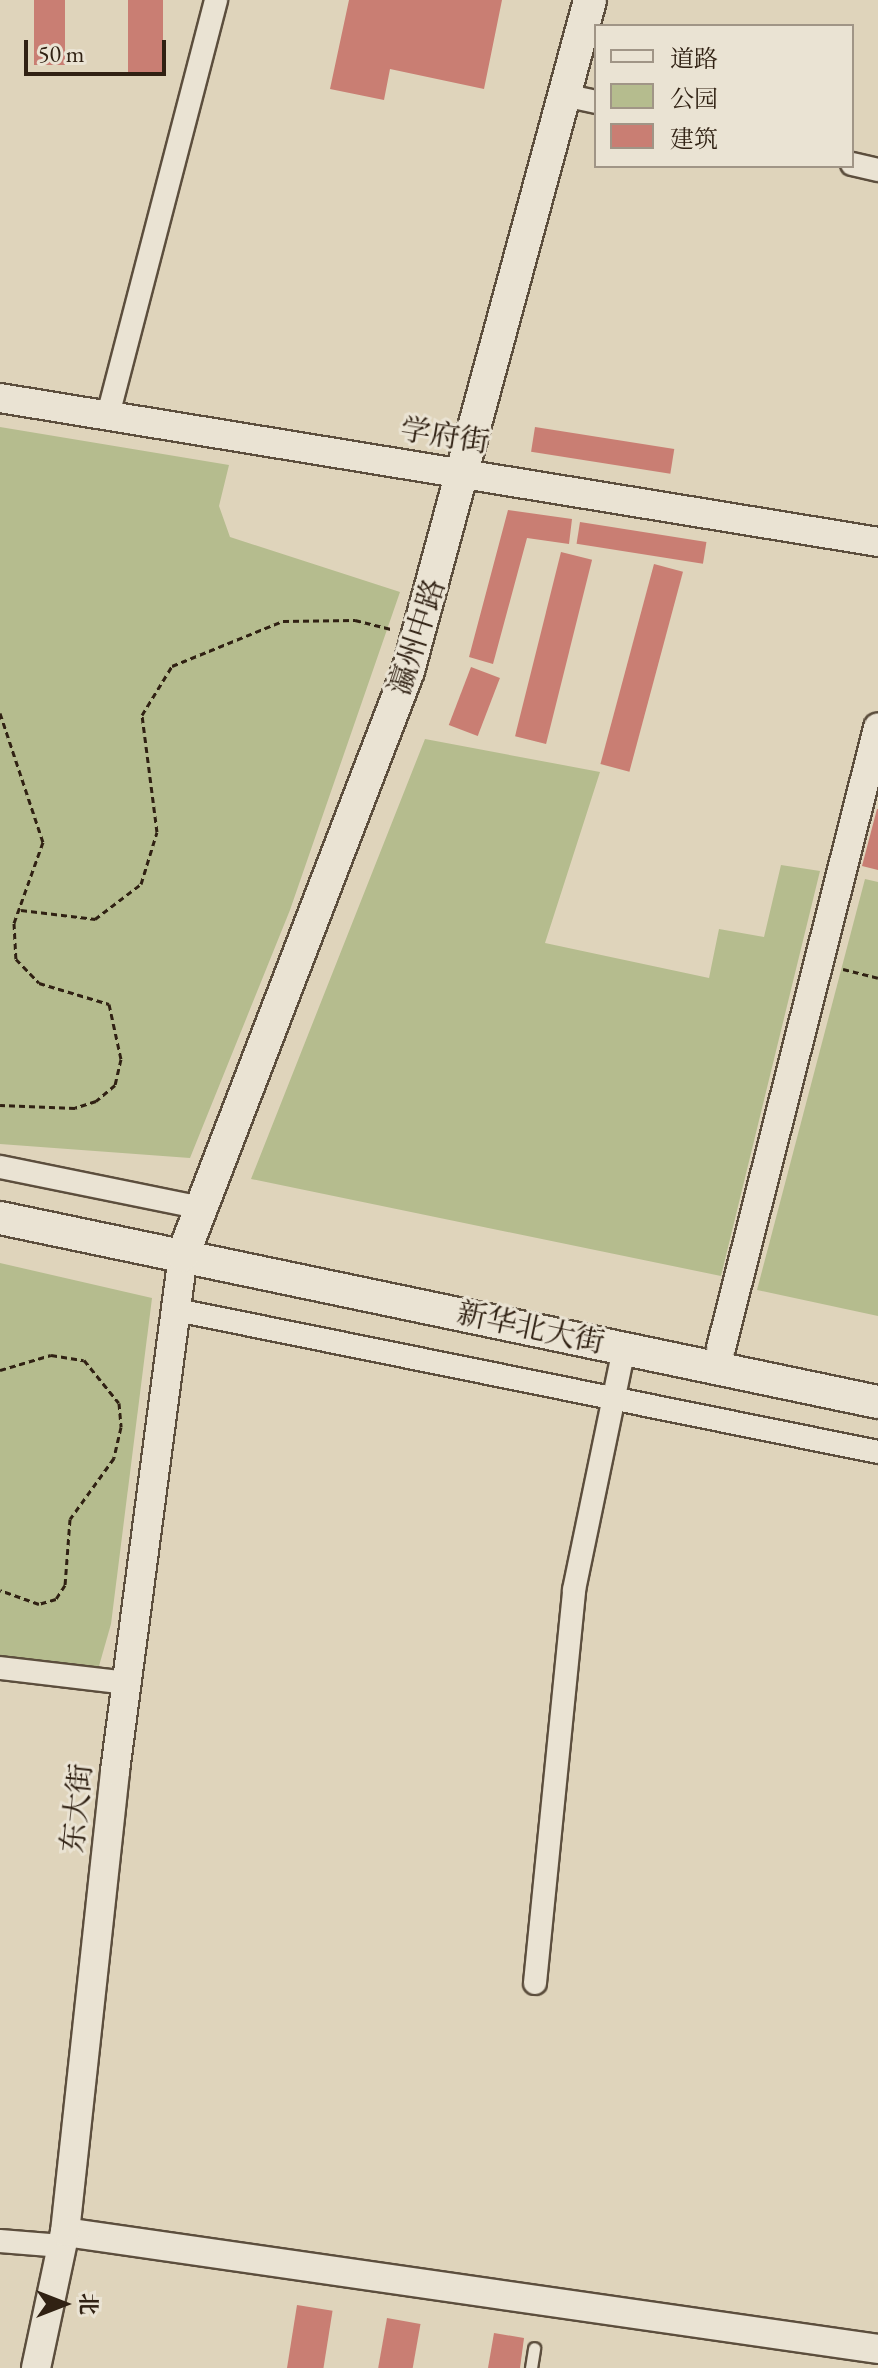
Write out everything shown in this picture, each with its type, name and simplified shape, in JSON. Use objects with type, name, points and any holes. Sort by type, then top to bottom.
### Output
[{"type":"main road","name":"瀛州中路","points":[[191,1233],[419,635],[590,0]]},
{"type":"main road","points":[[0,1198],[191,1233]]},
{"type":"main road","points":[[0,1218],[191,1233]]},
{"type":"main road","name":"新华北大街","points":[[191,1233],[624,1348],[878,1402]]},
{"type":"main road","name":"新华北大街","points":[[191,1233],[878,1381]]},
{"type":"street","points":[[108,415],[216,0]]},
{"type":"street","points":[[564,95],[594,102]]},
{"type":"street","points":[[854,164],[878,170]]},
{"type":"street","name":"学府街","points":[[0,398],[878,542]]},
{"type":"street","points":[[721,1348],[878,728]]},
{"type":"street","points":[[0,1167],[191,1233]]},
{"type":"street","name":"东大街","points":[[36,2368],[63,2239],[127,1683],[177,1310],[191,1233]]},
{"type":"street","points":[[177,1310],[878,1452]]},
{"type":"street","points":[[535,1983],[574,1590],[624,1348]]},
{"type":"street","points":[[0,1668],[127,1683]]},
{"type":"street","points":[[0,2241],[63,2239],[878,2349]]},
{"type":"lane","points":[[531,2368],[534,2348]]},
{"type":"path","points":[[21,910],[95,919],[141,884],[157,832],[142,715],[172,666],[283,621],[355,620],[419,635]]},
{"type":"path","points":[[0,713],[43,842],[12,942],[24,973],[109,1004],[121,1059],[115,1085],[96,1101],[75,1108],[0,1105]]},
{"type":"path","points":[[818,964],[878,978]]},
{"type":"path","points":[[0,1370],[51,1355],[84,1360],[119,1403],[121,1434],[114,1458],[70,1519],[65,1585],[56,1599],[39,1604],[0,1590]]},
{"type":"green space","points":[[0,427],[229,465],[219,506],[230,537],[400,592],[290,910],[190,1158],[0,1144]]},
{"type":"green space","points":[[425,739],[600,772],[545,943],[709,978],[719,929],[764,937],[781,865],[820,871],[721,1276],[251,1179]]},
{"type":"green space","points":[[865,879],[878,882],[878,1316],[757,1290]]},
{"type":"green space","points":[[0,1263],[152,1298],[111,1624],[99,1666],[90,1669],[0,1661]]},
{"type":"building","points":[[34,0],[65,0],[65,65],[34,65]]},
{"type":"building","points":[[128,0],[163,0],[163,75],[128,75]]},
{"type":"building","points":[[349,0],[502,0],[484,89],[390,69],[384,100],[330,89]]},
{"type":"building","points":[[535,427],[674,449],[670,474],[531,452]]},
{"type":"building","points":[[508,510],[572,519],[569,544],[527,538],[493,664],[469,657]]},
{"type":"building","points":[[580,522],[706,542],[703,564],[577,544]]},
{"type":"building","points":[[561,552],[592,560],[546,744],[515,736]]},
{"type":"building","points":[[654,564],[683,572],[629,772],[600,764]]},
{"type":"building","points":[[471,667],[500,678],[478,736],[449,725]]},
{"type":"building","points":[[878,809],[878,870],[862,866]]},
{"type":"building","points":[[297,2305],[333,2311],[323,2368],[287,2368]]},
{"type":"building","points":[[387,2318],[420,2324],[413,2368],[378,2368]]},
{"type":"building","points":[[494,2333],[524,2338],[520,2368],[488,2368]]}]
